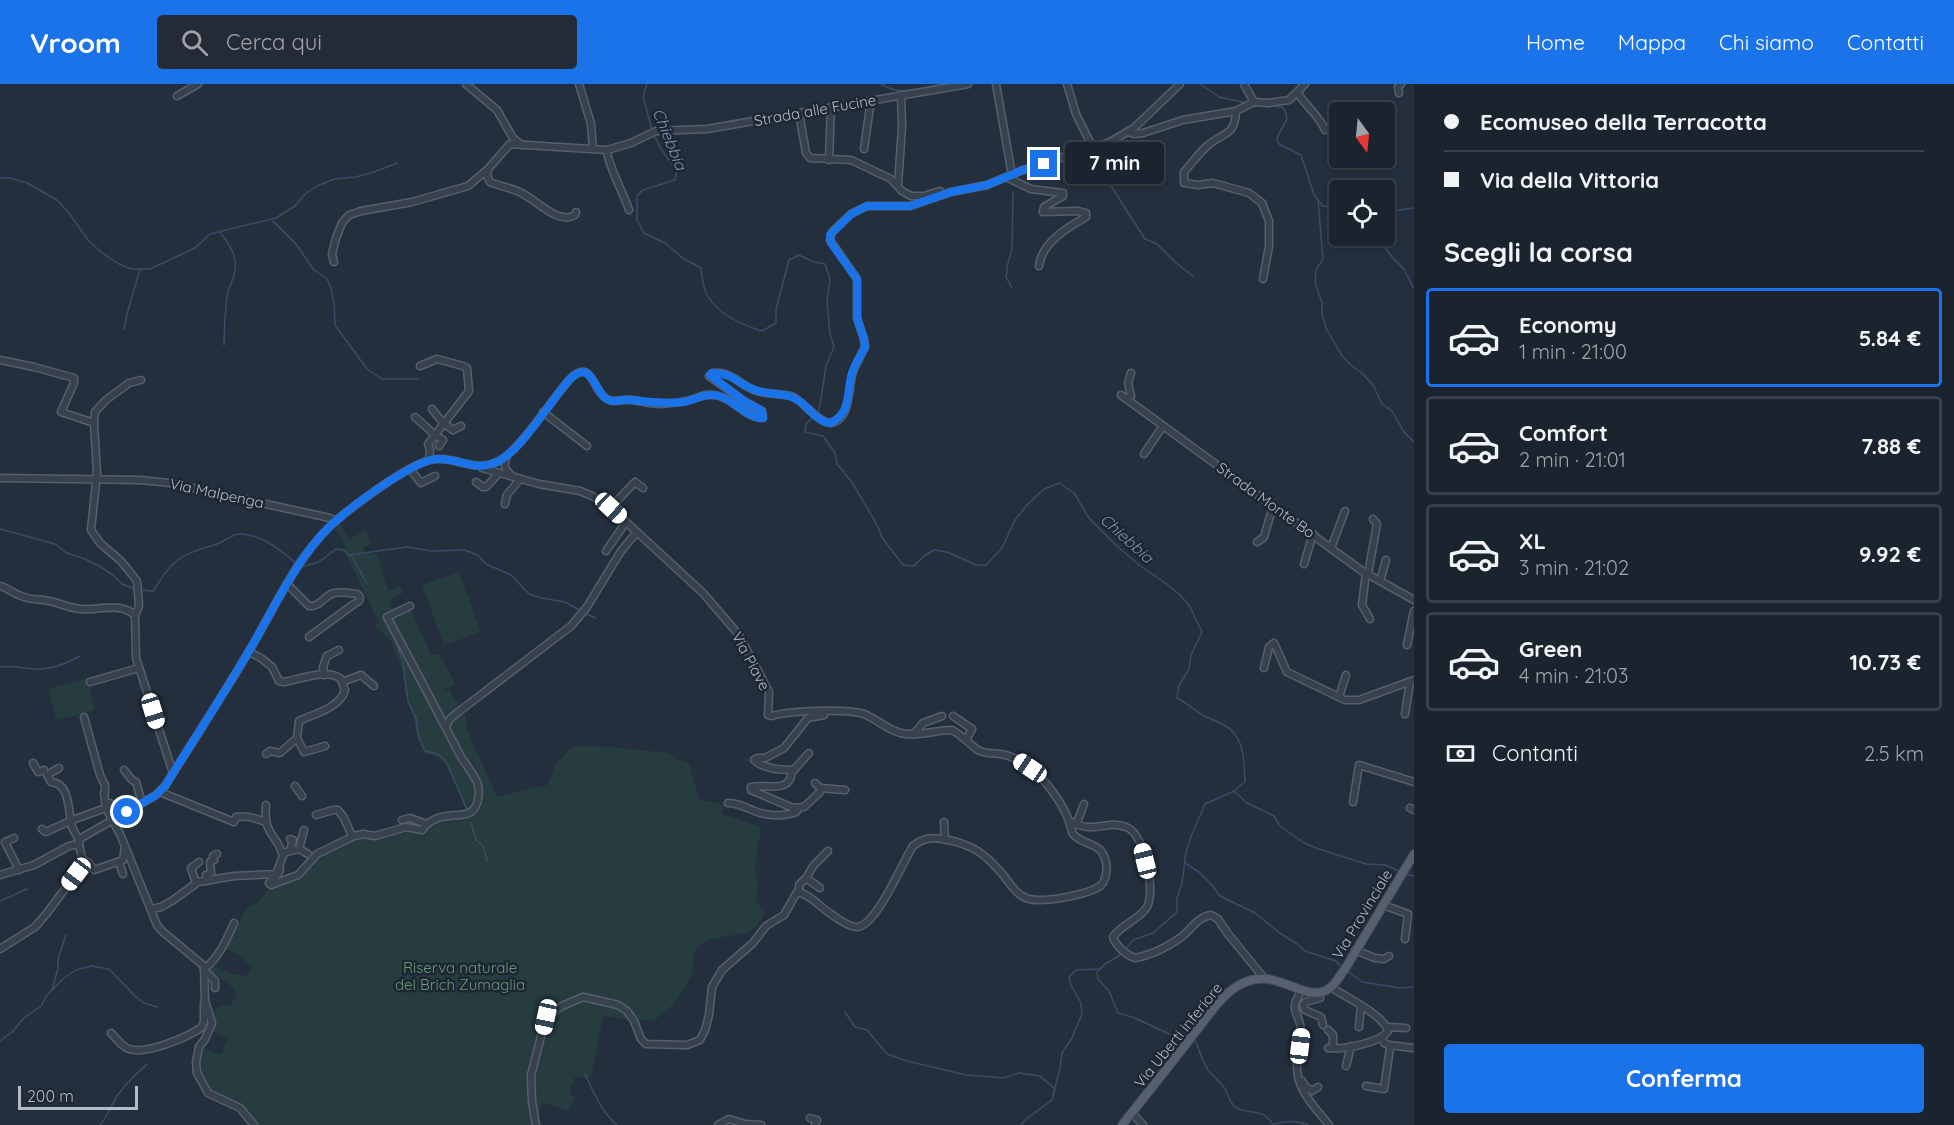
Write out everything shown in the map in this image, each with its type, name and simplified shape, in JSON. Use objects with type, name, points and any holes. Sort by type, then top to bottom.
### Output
[{"type":"main road","name":"Via Provinciale","points":[[1331,987],[1414,854]]},
{"type":"main road","name":"Via Uberti inferiore","points":[[1122,1125],[1215,1008],[1236,986],[1264,978],[1281,981],[1311,993],[1320,993]]},
{"type":"main road","points":[[1320,993],[1331,987]]},
{"type":"street","points":[[177,96],[198,84]]},
{"type":"street","points":[[466,84],[497,110],[513,138],[522,146]]},
{"type":"street","points":[[579,84],[591,124],[593,149]]},
{"type":"street","name":"Strada alle Fucine","points":[[607,150],[656,132],[708,129],[968,84]]},
{"type":"street","points":[[996,84],[1013,189]]},
{"type":"street","points":[[1067,84],[1076,114],[1093,148]]},
{"type":"street","points":[[512,476],[506,471],[506,458],[570,379],[581,371],[589,374],[603,396],[614,401],[633,400],[657,404],[685,402],[706,395],[714,395],[735,404],[755,418],[763,418],[762,411],[744,401],[710,375],[712,373],[727,374],[753,390],[766,394],[791,396],[820,420],[830,423],[838,419],[844,413],[853,373],[865,347],[857,318],[857,279],[831,243],[830,235],[851,214],[867,206],[910,206],[951,192],[987,185],[1010,178],[1023,170],[1110,142],[1129,132],[1180,84]]},
{"type":"street","points":[[1244,84],[1254,102]]},
{"type":"street","points":[[1129,132],[1143,133],[1183,120],[1236,111],[1254,102],[1289,100],[1305,84]]},
{"type":"street","points":[[1399,93],[1398,87],[1401,84]]},
{"type":"street","points":[[1298,93],[1321,120],[1325,130]]},
{"type":"street","points":[[898,186],[902,126],[901,95]]},
{"type":"street","points":[[864,149],[871,100]]},
{"type":"street","points":[[830,160],[831,107]]},
{"type":"street","points":[[1236,111],[1236,122],[1228,134],[1208,145],[1185,172],[1184,183],[1198,185],[1213,183],[1249,193],[1262,202],[1269,221],[1269,246],[1263,279]]},
{"type":"street","points":[[799,113],[808,156],[830,160],[851,160],[891,179],[906,194],[919,196],[963,186],[979,186]]},
{"type":"street","points":[[1110,142],[1122,166],[1112,175]]},
{"type":"street","points":[[334,262],[332,254],[336,238],[342,223],[349,215],[412,202],[468,186],[488,169],[507,146],[513,144],[607,150],[607,159],[622,189],[629,210]]},
{"type":"street","points":[[488,169],[487,176],[490,182],[526,195],[556,215],[571,218],[576,212]]},
{"type":"street","points":[[1010,178],[1031,189],[1063,193],[1063,196],[1044,207],[1043,212],[1078,211],[1086,213],[1086,217],[1070,225],[1052,243],[1040,260],[1039,266]]},
{"type":"street","points":[[420,366],[437,359],[467,368],[469,391],[428,444],[432,460]]},
{"type":"street","points":[[0,360],[74,378],[61,412],[94,423]]},
{"type":"street","name":"Strada Monte Bo","points":[[1131,373],[1128,383],[1131,396],[1123,397],[1367,574],[1414,600]]},
{"type":"street","points":[[135,615],[139,606],[138,590],[131,572],[100,543],[91,530],[97,472],[95,412],[129,383],[141,380]]},
{"type":"street","points":[[432,410],[443,423],[453,430],[461,426]]},
{"type":"street","points":[[543,412],[587,446]]},
{"type":"street","points":[[0,875],[34,865],[79,842],[160,792],[249,652],[287,584],[318,539],[336,521],[410,469],[432,460],[443,440],[415,417]]},
{"type":"street","points":[[1144,454],[1162,426]]},
{"type":"street","points":[[478,467],[497,461],[513,449]]},
{"type":"street","name":"Via Piave","points":[[432,460],[478,467],[547,486],[580,491],[592,496],[610,508],[703,593],[740,635],[769,692],[768,715],[796,711],[858,712],[899,733],[914,734],[952,730],[978,750],[1010,756],[1030,768],[1052,792],[1075,837],[1100,850],[1104,857],[1106,875],[1104,883],[1097,888],[1044,901],[1034,901],[1023,897],[994,865],[974,848],[963,843],[945,840]]},
{"type":"street","points":[[497,461],[505,466]]},
{"type":"street","points":[[476,482],[486,487],[500,473],[497,461]]},
{"type":"street","points":[[410,469],[421,483],[435,476]]},
{"type":"street","name":"Via Malpenga","points":[[0,478],[141,480],[170,483],[320,515],[336,521]]},
{"type":"street","points":[[505,504],[507,495],[520,479]]},
{"type":"street","points":[[610,508],[635,482],[643,488]]},
{"type":"street","points":[[1257,542],[1264,537],[1273,506]]},
{"type":"street","points":[[1331,548],[1345,511]]},
{"type":"street","points":[[1370,620],[1362,605],[1377,524],[1373,519]]},
{"type":"street","points":[[606,550],[626,522]]},
{"type":"street","points":[[446,726],[450,719],[571,626],[587,607],[621,551],[637,532]]},
{"type":"street","points":[[1304,564],[1313,534]]},
{"type":"street","points":[[1380,581],[1386,560]]},
{"type":"street","points":[[287,584],[312,607],[336,593],[357,594],[360,597],[359,601],[309,637]]},
{"type":"street","points":[[0,586],[20,596],[50,601],[71,608],[113,606],[131,611],[135,615],[137,623],[135,645],[139,668],[173,773]]},
{"type":"street","points":[[402,820],[410,818],[428,822],[452,814],[464,814],[473,811],[478,798],[478,784],[387,617],[410,606]]},
{"type":"street","points":[[1407,645],[1414,611]]},
{"type":"street","points":[[1264,668],[1269,647],[1274,643],[1287,672],[1345,700],[1359,700],[1412,681]]},
{"type":"street","points":[[324,675],[323,667],[327,656],[339,650]]},
{"type":"street","points":[[249,652],[261,657],[272,667],[279,681],[324,675],[338,676],[345,690],[341,700],[299,720],[297,738],[304,752],[325,746]]},
{"type":"street","points":[[90,682],[139,668]]},
{"type":"street","points":[[342,682],[361,675],[374,686]]},
{"type":"street","points":[[1339,697],[1346,675]]},
{"type":"street","points":[[1405,714],[1412,681]]},
{"type":"street","points":[[793,771],[773,769],[756,763],[754,760],[765,758],[784,748],[808,718],[830,712]]},
{"type":"street","points":[[953,716],[972,729],[966,740]]},
{"type":"street","points":[[84,717],[100,775],[105,785],[106,807],[125,846],[159,929],[197,960],[215,981],[216,988]]},
{"type":"street","points":[[914,734],[923,723],[942,717]]},
{"type":"street","points":[[266,754],[270,751],[280,753],[297,738]]},
{"type":"street","points":[[809,753],[785,784],[766,787],[756,785],[751,787],[751,790],[793,808],[804,807],[817,795],[818,786],[845,790]]},
{"type":"street","points":[[33,764],[38,772],[46,773],[59,768]]},
{"type":"street","points":[[1353,802],[1359,765],[1414,782]]},
{"type":"street","points":[[124,770],[136,782],[142,803]]},
{"type":"street","points":[[0,949],[41,921],[79,870],[82,859],[71,811],[61,785],[51,782],[46,773]]},
{"type":"street","points":[[295,786],[302,796]]},
{"type":"street","points":[[160,792],[234,822],[240,816],[265,822]]},
{"type":"street","points":[[728,803],[740,804],[759,812],[782,816],[796,812],[799,808]]},
{"type":"street","points":[[1076,825],[1084,804]]},
{"type":"street","points":[[266,805],[267,829],[286,852]]},
{"type":"street","points":[[42,829],[46,832],[106,807]]},
{"type":"street","points":[[316,815],[338,810],[352,836]]},
{"type":"street","points":[[1068,820],[1076,825],[1092,828],[1118,825],[1127,827],[1137,835],[1141,843],[1150,879],[1151,898],[1145,910],[1114,934],[1113,939],[1127,954],[1135,958],[1159,951],[1183,935],[1201,919],[1211,915],[1218,919],[1264,978]]},
{"type":"street","points":[[279,868],[277,876],[269,883],[271,885],[298,875],[317,854],[352,836],[363,834],[375,836],[406,827],[422,830],[428,822]]},
{"type":"street","points":[[799,891],[843,922],[854,927],[861,926],[876,913],[914,846],[921,839],[945,840],[944,822]]},
{"type":"street","points":[[298,849],[304,830]]},
{"type":"street","points":[[14,838],[5,842],[19,870]]},
{"type":"street","points":[[151,909],[172,901],[196,883],[234,876],[276,874],[293,840],[290,839]]},
{"type":"street","points":[[82,859],[94,870],[123,860],[125,846]]},
{"type":"street","points":[[286,852],[298,849],[308,854]]},
{"type":"street","points":[[536,1125],[531,1075],[546,1017],[583,997],[618,1005],[627,1011],[641,1039],[646,1044],[687,1045],[700,1040],[709,1015],[712,987],[722,970],[753,943],[766,926],[784,915],[799,891],[799,885],[828,851]]},
{"type":"street","points":[[207,881],[206,874],[211,873],[210,862],[217,854]]},
{"type":"street","points":[[119,862],[123,874]]},
{"type":"street","points":[[196,883],[191,868],[199,862]]},
{"type":"street","points":[[806,878],[820,888]]},
{"type":"street","points":[[1383,905],[1408,914],[1405,939]]},
{"type":"street","points":[[111,1034],[123,1046],[130,1049],[154,1049],[202,1027],[205,1000],[204,970],[221,948],[234,923]]},
{"type":"street","points":[[1355,950],[1384,960],[1389,956]]},
{"type":"street","points":[[1251,980],[1255,968]]},
{"type":"street","points":[[1331,987],[1361,1005],[1387,1027],[1406,1028]]},
{"type":"street","points":[[1302,990],[1294,1008],[1302,1032],[1297,1070],[1298,1083],[1306,1097],[1329,1125]]},
{"type":"street","points":[[1320,993],[1320,998],[1305,1002],[1303,1005],[1305,1010],[1321,1017],[1326,1028],[1333,1035],[1330,1048],[1351,1046],[1382,1037],[1388,1030],[1387,1027]]},
{"type":"street","points":[[205,1000],[212,1023],[197,1055],[200,1081],[208,1093],[240,1108],[254,1125]]},
{"type":"street","points":[[1359,1027],[1361,1005]]},
{"type":"street","points":[[1382,1037],[1384,1043],[1389,1045],[1414,1048]]},
{"type":"street","points":[[1366,1086],[1384,1089],[1389,1063],[1389,1045]]},
{"type":"street","points":[[1346,1066],[1351,1046]]},
{"type":"street","points":[[1297,1070],[1306,1087],[1312,1091],[1318,1087]]},
{"type":"street","points":[[1132,1113],[1143,1125]]},
{"type":"street","points":[[810,1118],[816,1120],[815,1125]]},
{"type":"street","points":[[718,1125],[729,1119],[745,1124],[761,1125]]},
{"type":"green space","name":"Riserva naturale del Brich Zumaglia","points":[[339,522],[349,540],[365,529],[371,543],[363,549],[365,554],[377,553],[388,591],[400,586],[403,593],[390,599],[394,612],[409,605],[431,655],[438,654],[443,659],[455,684],[443,690],[449,690],[466,717],[467,730],[497,797],[547,785],[555,765],[571,748],[613,747],[668,753],[689,763],[699,799],[724,805],[721,814],[761,827],[755,866],[758,886],[756,903],[766,911],[756,927],[744,933],[709,940],[699,946],[695,952],[692,972],[686,985],[670,1007],[657,1018],[628,1020],[605,1016],[591,1077],[575,1077],[569,1093],[575,1097],[568,1111],[543,1102],[537,1125],[257,1125],[213,1092],[202,1073],[203,1047],[221,1055],[227,1039],[213,1031],[215,1022],[211,1012],[220,1006],[231,1005],[237,995],[230,985],[210,972],[213,965],[228,973],[246,976],[252,968],[243,958],[226,948],[228,940],[247,908],[259,901],[272,885],[298,877],[318,855],[354,837],[406,828],[418,831],[430,822],[468,814],[446,764],[437,757],[424,753],[406,698],[402,669],[391,641],[375,626],[379,623],[346,555],[345,545],[335,526]]},
{"type":"green space","points":[[459,572],[481,632],[444,645],[422,585]]},
{"type":"green space","points":[[88,678],[95,710],[56,720],[48,689]]},
{"type":"waterway","name":"Chiebbia","points":[[647,84],[643,96],[652,130]]},
{"type":"waterway","points":[[881,84],[904,91],[944,85]]},
{"type":"waterway","points":[[1200,84],[1219,97],[1246,103]]},
{"type":"waterway","points":[[1271,106],[1282,107],[1287,116],[1277,139],[1279,144],[1301,155],[1314,195],[1323,206],[1329,207]]},
{"type":"waterway","name":"Chiebbia","points":[[654,135],[673,165],[676,176],[675,180],[643,190],[637,196],[637,220],[644,233],[665,243],[684,259],[701,268],[707,295],[724,314],[762,331],[776,323],[776,309],[789,260],[799,255],[825,264],[830,279],[827,301],[830,334],[834,347],[826,366],[819,411],[816,414]]},
{"type":"waterway","points":[[0,178],[10,178],[27,183],[57,200],[88,240],[119,264],[131,269],[150,269],[195,248],[210,234],[276,218],[295,206],[305,194],[317,186],[335,179],[374,172],[397,163]]},
{"type":"waterway","points":[[1111,186],[1145,239],[1157,244],[1194,277]]},
{"type":"waterway","points":[[1012,288],[1006,277],[1012,249],[1013,192]]},
{"type":"waterway","points":[[1318,200],[1323,259],[1316,270],[1315,282],[1327,330],[1342,356],[1373,385],[1382,404],[1392,411],[1404,432],[1414,442]]},
{"type":"waterway","points":[[1395,211],[1414,208]]},
{"type":"waterway","points":[[271,219],[296,244],[313,269],[327,279],[334,304],[335,325],[367,369],[382,379],[418,379]]},
{"type":"waterway","points":[[220,232],[230,247],[235,263],[227,297],[224,345]]},
{"type":"waterway","points":[[1384,246],[1404,269],[1414,289]]},
{"type":"waterway","points":[[124,329],[140,269]]},
{"type":"waterway","name":"Chiebbia","points":[[812,418],[806,424],[805,432],[823,436],[835,453],[837,464],[852,482],[876,523],[883,539],[903,565],[914,566],[934,550],[947,552],[976,565],[986,565],[1002,548],[1015,520],[1027,505],[1044,489],[1059,483],[1074,493],[1089,518],[1116,545],[1179,594],[1189,605],[1202,632],[1191,655],[1189,669],[1179,685],[1177,698],[1204,716],[1221,723],[1235,734],[1243,753],[1245,782],[1234,791],[1205,804],[1186,852],[1182,883],[1177,898],[1177,912],[1153,933],[1133,940],[1125,950]]},
{"type":"waterway","points":[[0,529],[55,544],[67,553],[99,566],[122,584],[136,589]]},
{"type":"waterway","points":[[140,590],[153,591],[172,565],[184,556],[240,534],[263,540],[297,564]]},
{"type":"waterway","points":[[301,567],[319,562],[336,549],[343,550],[349,555],[407,547],[432,551],[464,550],[478,555],[486,564],[511,575],[529,594],[565,602],[581,611]]},
{"type":"waterway","points":[[349,555],[353,558],[367,584]]},
{"type":"waterway","points":[[586,614],[596,618]]},
{"type":"waterway","points":[[394,636],[403,662],[408,701],[416,718],[418,735],[425,751],[438,754],[447,763],[468,812]]},
{"type":"waterway","points":[[0,667],[45,669],[80,656]]},
{"type":"waterway","points":[[1235,792],[1247,803],[1274,816],[1280,826],[1304,843],[1366,864],[1385,865],[1399,871]]},
{"type":"waterway","points":[[471,823],[476,840],[483,846],[487,861]]},
{"type":"waterway","points":[[1185,863],[1199,872],[1220,896],[1255,913],[1305,951],[1336,961],[1343,968]]},
{"type":"waterway","points":[[1406,874],[1414,876]]},
{"type":"waterway","points":[[0,901],[27,889]]},
{"type":"waterway","points":[[52,990],[58,959],[66,935]]},
{"type":"waterway","name":"Chiebbia","points":[[1122,954],[1105,964],[1097,972],[1098,979],[1109,991],[1118,1013],[1135,1018],[1169,1034],[1186,1038]]},
{"type":"waterway","points":[[0,1041],[12,1032],[24,1018],[41,1006],[47,995],[64,978],[76,970],[91,966],[109,969],[135,996],[144,1003],[157,1007]]},
{"type":"waterway","points":[[1021,1125],[1052,1100],[1062,1053],[1072,1038],[1082,1014],[1081,1003],[1069,977],[1076,970],[1100,969]]},
{"type":"waterway","points":[[1347,971],[1363,982],[1400,988],[1414,987]]},
{"type":"waterway","points":[[845,1012],[855,1027],[867,1030],[887,1054],[966,1075],[1004,1078],[1019,1073],[1040,1076],[1055,1089]]},
{"type":"waterway","name":"Chiebbia","points":[[1193,1041],[1196,1042],[1209,1071],[1223,1086],[1232,1104],[1242,1110],[1265,1116],[1273,1125]]},
{"type":"waterway","points":[[100,1125],[120,1092],[147,1064]]},
{"type":"waterway","points":[[585,1074],[602,1108],[617,1125]]},
{"type":"waterway","points":[[1274,1124],[1299,1122],[1308,1125]]},
{"type":"route","points":[[127,812],[156,795],[165,786],[249,652],[287,584],[318,539],[345,513],[407,470],[424,461],[437,459],[478,467],[501,460],[532,427],[558,392],[577,372],[581,371],[592,377],[603,396],[614,401],[633,400],[657,404],[685,402],[706,395],[714,395],[721,396],[755,418],[763,418],[762,411],[712,379],[710,375],[712,373],[727,374],[753,390],[766,394],[791,396],[820,420],[830,423],[844,413],[853,373],[865,347],[857,318],[857,279],[831,243],[830,235],[851,214],[867,206],[910,206],[951,192],[987,185],[1044,164]]}]
